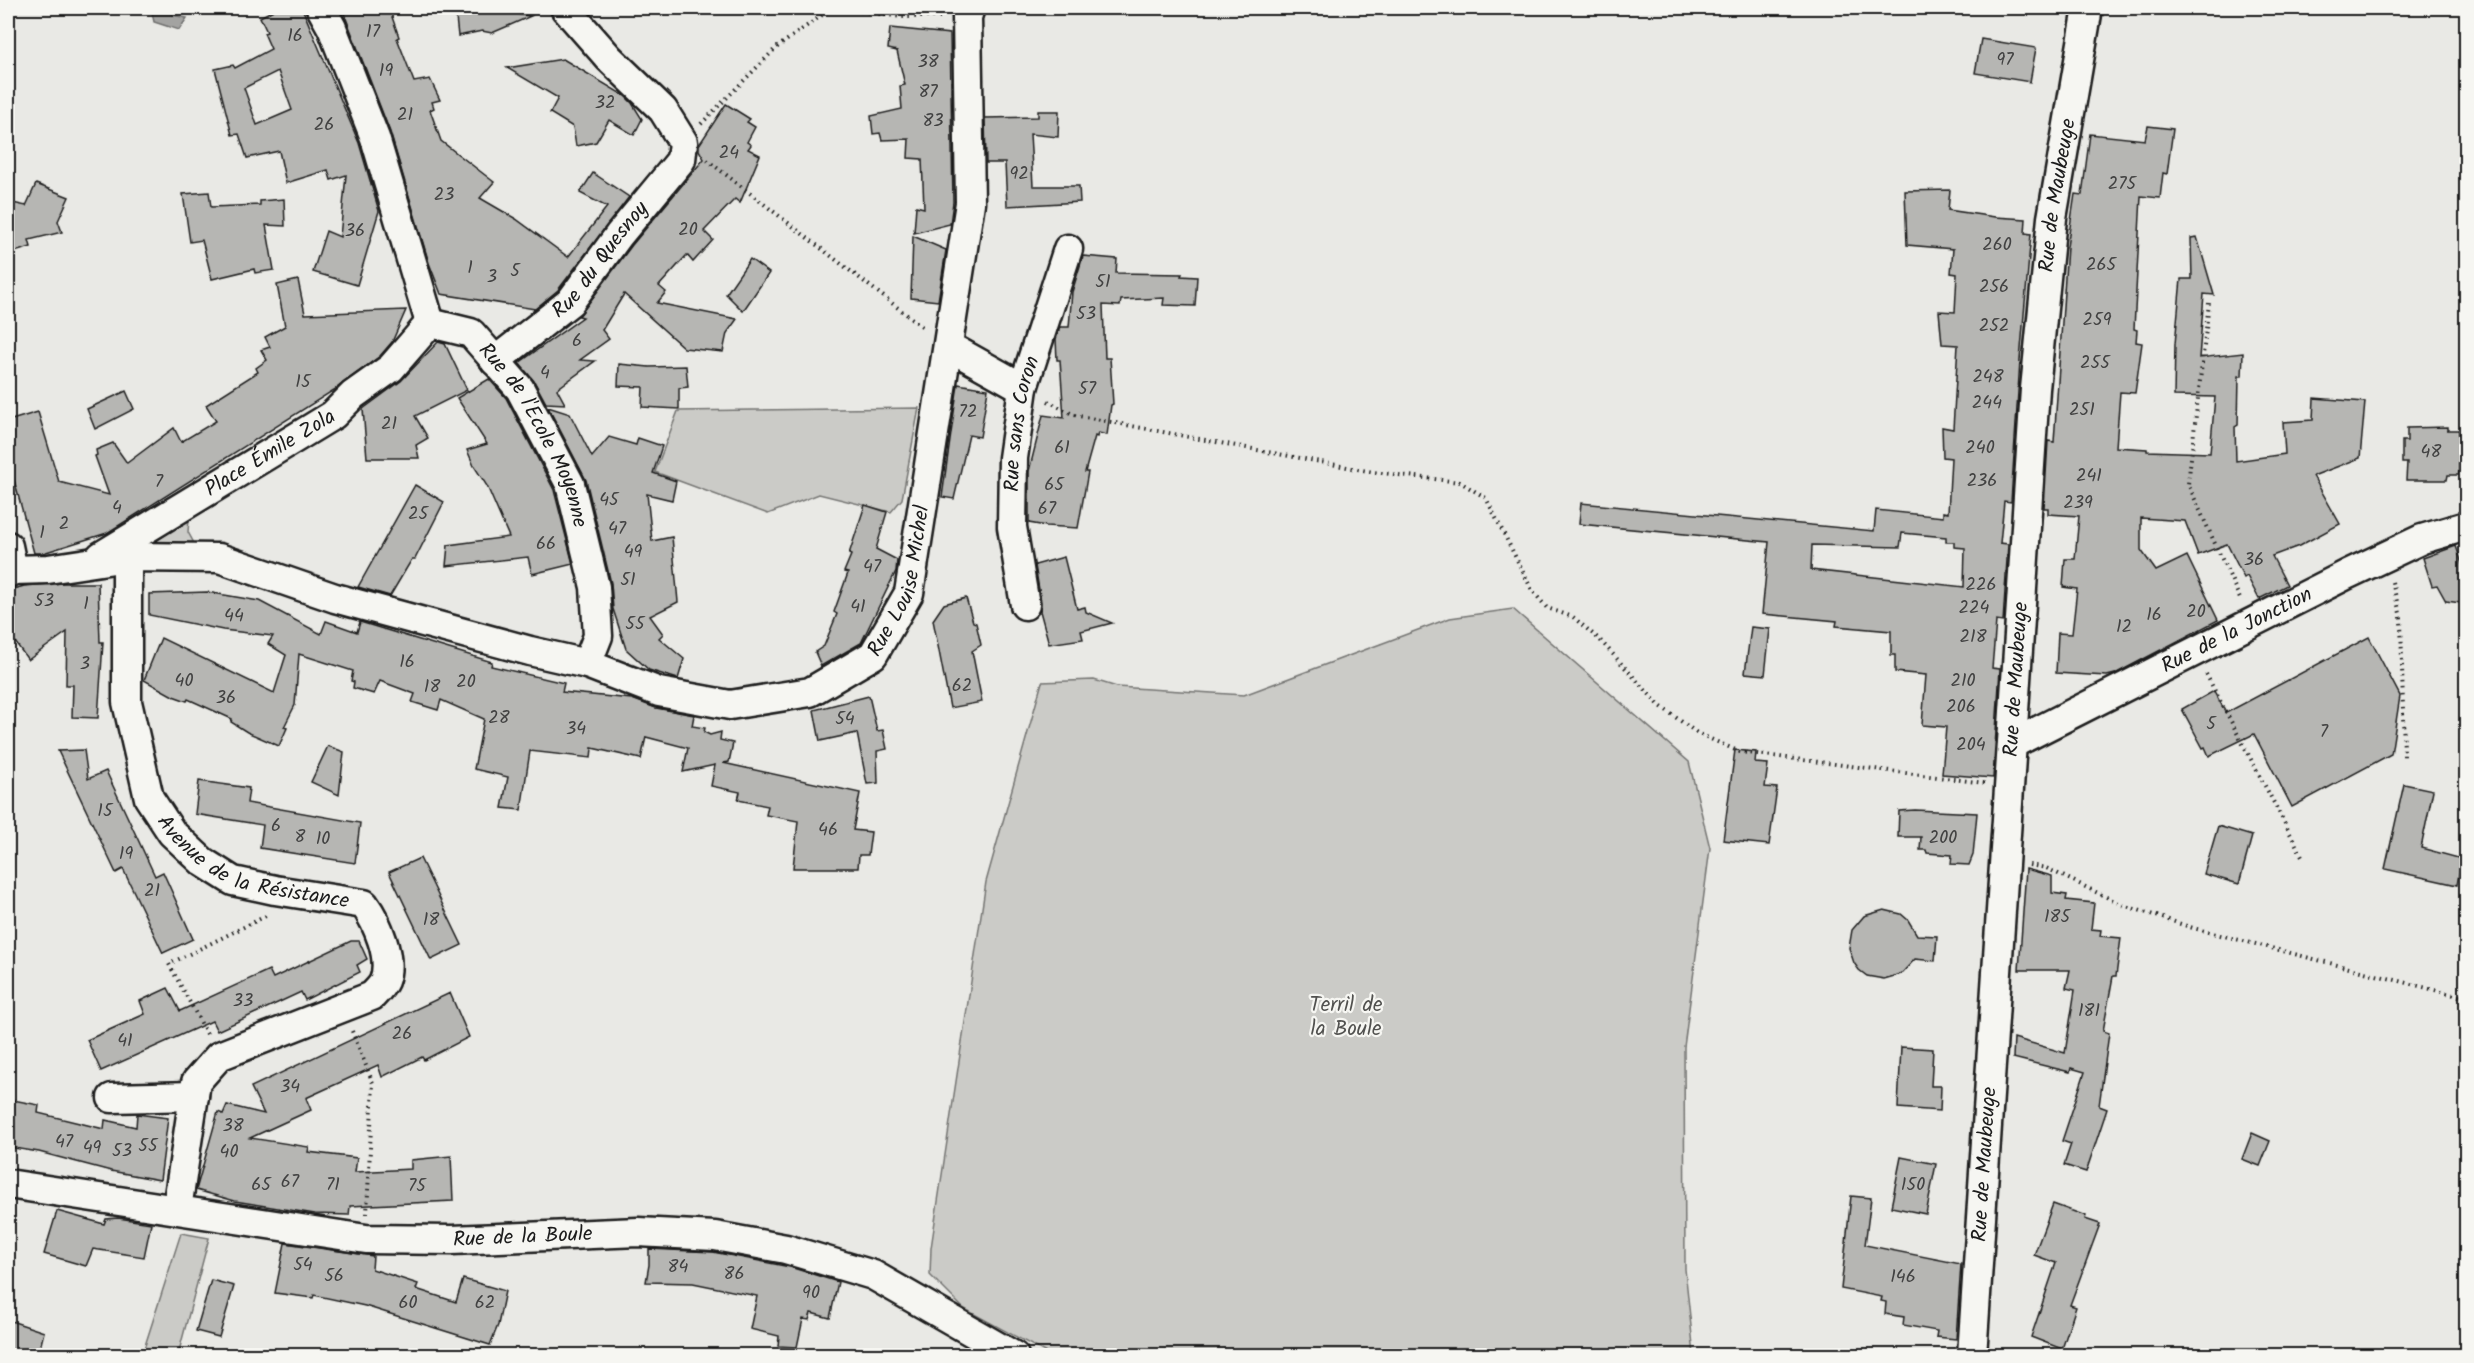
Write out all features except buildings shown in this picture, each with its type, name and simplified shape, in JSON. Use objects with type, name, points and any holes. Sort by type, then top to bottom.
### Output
[{"type":"street","points":[[321,8],[332,28],[375,138],[430,323]]},
{"type":"street","points":[[565,8],[609,58],[663,110],[683,142]]},
{"type":"street","name":"Rue de Maubeuge","points":[[1972,1356],[2035,400],[2051,229],[2088,8]]},
{"type":"street","name":"Rue Louise Michel","points":[[334,598],[530,651],[587,664],[658,692],[730,705],[810,692],[873,655],[909,592],[970,203],[968,12]]},
{"type":"street","name":"Rue du Quesnoy","points":[[495,361],[570,302],[619,235],[681,160],[683,142]]},
{"type":"street","name":"Rue sans Coron","points":[[1025,605],[1012,527],[1013,458],[1023,388],[1068,249]]},
{"type":"street","name":"Rue de l'Ecole Moyenne","points":[[430,323],[471,333],[520,389],[570,484],[595,587],[598,636],[587,664]]},
{"type":"street","name":"Place Émile Zola","points":[[92,562],[333,415],[353,395],[391,368],[430,323]]},
{"type":"street","points":[[948,346],[1023,388]]},
{"type":"street","name":"Rue de la Jonction","points":[[2012,744],[2384,557],[2422,539],[2466,526]]},
{"type":"street","name":"Place Émile Zola","points":[[9,563],[48,569],[127,557],[219,558],[334,598]]},
{"type":"street","name":"Avenue de la Résistance","points":[[127,557],[127,702],[149,798],[172,832],[203,862],[233,881],[364,904],[377,922],[387,964],[384,982],[372,996],[219,1056],[196,1082],[177,1209]]},
{"type":"street","points":[[112,1098],[194,1096]]},
{"type":"street","name":"Rue de la Boule","points":[[8,1184],[366,1239],[452,1240],[638,1232],[715,1236],[786,1249],[873,1275],[1014,1356]]},
{"type":"path","points":[[832,8],[776,48],[683,142],[948,346]]},
{"type":"path","points":[[837,8],[902,17],[968,12]]},
{"type":"path","points":[[2209,303],[2188,484],[2251,623]]},
{"type":"path","points":[[1023,388],[1074,414],[1373,472],[1460,482],[1486,498],[1533,590],[1547,608],[1573,617],[1600,640],[1659,705],[1697,733],[1740,752],[2009,787]]},
{"type":"path","points":[[2384,557],[2401,616],[2404,757]]},
{"type":"path","points":[[2194,652],[2302,856]]},
{"type":"path","points":[[2004,861],[2046,868],[2123,904],[2193,928],[2466,998]]},
{"type":"path","points":[[219,1056],[169,964],[269,915]]},
{"type":"path","points":[[341,1009],[359,1044],[373,1083],[366,1239]]},
{"type":"green space","points":[[919,408],[902,499],[891,512],[819,494],[768,514],[655,472],[678,411]]},
{"type":"green space","points":[[189,519],[188,532],[195,545],[149,546]]},
{"type":"green space","name":"Terril de la Boule","points":[[1513,609],[1689,762],[1710,848],[1684,1047],[1685,1269],[1694,1355],[1050,1355],[963,1308],[930,1275],[931,1248],[986,882],[1042,682],[1094,680],[1117,687],[1244,695],[1450,618]]},
{"type":"green space","points":[[181,1233],[209,1238],[178,1355],[142,1355]]},
{"type":"shaded area","points":[[151,8],[168,8],[173,15],[187,18],[179,30],[154,22]]}]
